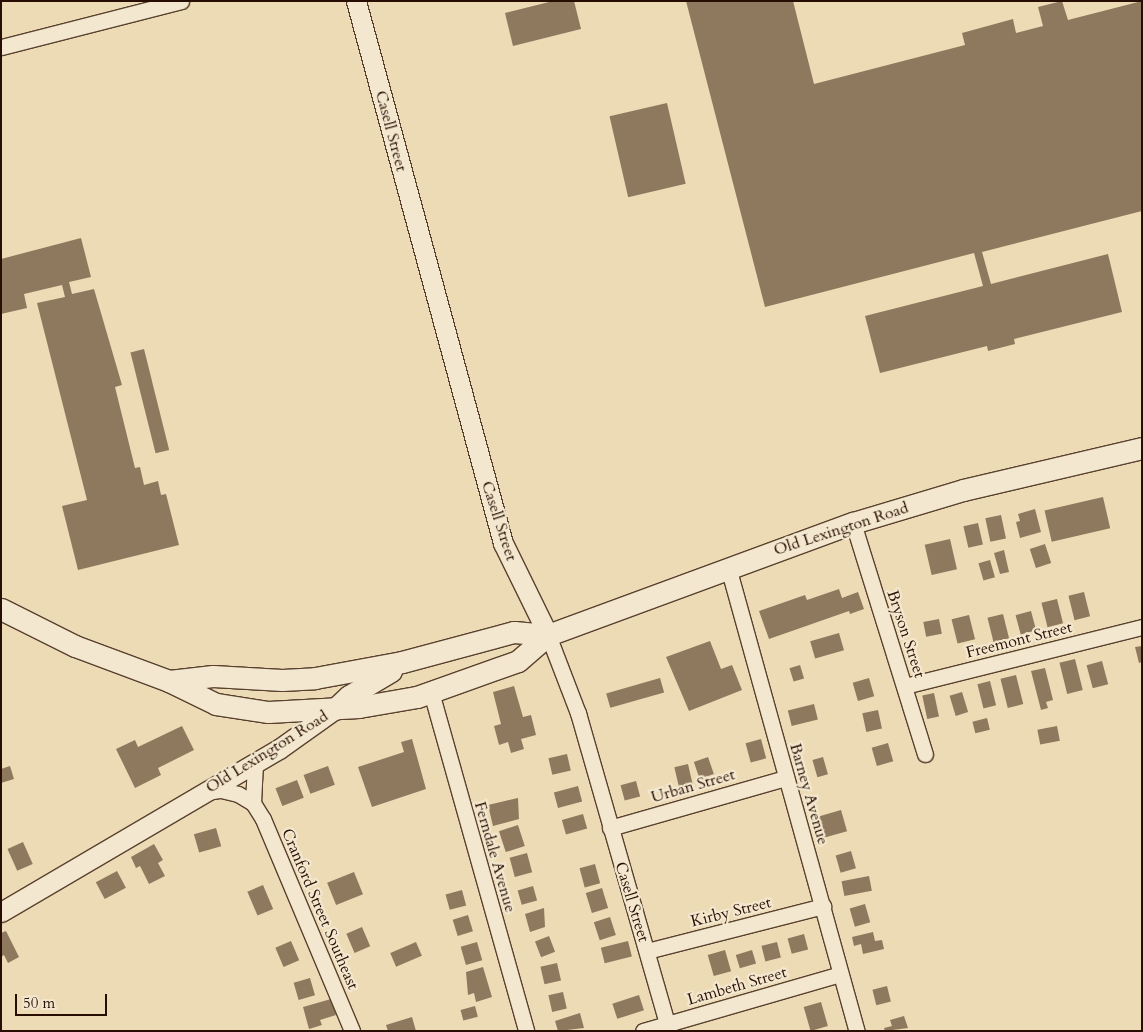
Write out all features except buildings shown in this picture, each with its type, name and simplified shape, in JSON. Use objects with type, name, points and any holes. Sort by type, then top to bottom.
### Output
[{"type":"main road","name":"Old Lexington Road","points":[[336,709],[431,692],[518,661],[548,635],[728,567],[853,523],[963,490],[1141,452]]},
{"type":"main road","points":[[1,609],[75,646],[169,681],[216,704],[245,710],[292,712],[336,709],[379,676],[423,656]]},
{"type":"main road","name":"Old Lexington Road","points":[[423,656],[514,632],[548,635]]},
{"type":"main road","points":[[169,681],[213,676],[274,680],[315,678],[348,674],[423,656]]},
{"type":"street","points":[[1,47],[181,1]]},
{"type":"street","name":"Casell Street","points":[[356,1],[503,543],[548,635],[578,714],[668,1027]]},
{"type":"street","name":"Bryson Street","points":[[853,523],[925,754]]},
{"type":"street","name":"Barney Avenue","points":[[728,567],[857,1031]]},
{"type":"street","name":"Freemont Street","points":[[905,686],[1142,627]]},
{"type":"street","name":"Ferndale Avenue","points":[[431,692],[526,1031]]},
{"type":"street","name":"Old Lexington Road","points":[[1,912],[255,763],[336,709]]},
{"type":"street","points":[[204,792],[221,790],[253,803],[255,763]]},
{"type":"street","name":"Urban Street","points":[[610,828],[786,778]]},
{"type":"street","name":"Cranford Street Southeast","points":[[253,803],[263,819],[352,1031]]},
{"type":"street","name":"Kirby Street","points":[[647,951],[823,906]]},
{"type":"street","name":"Lambeth Street","points":[[643,1031],[668,1027],[840,974]]}]
